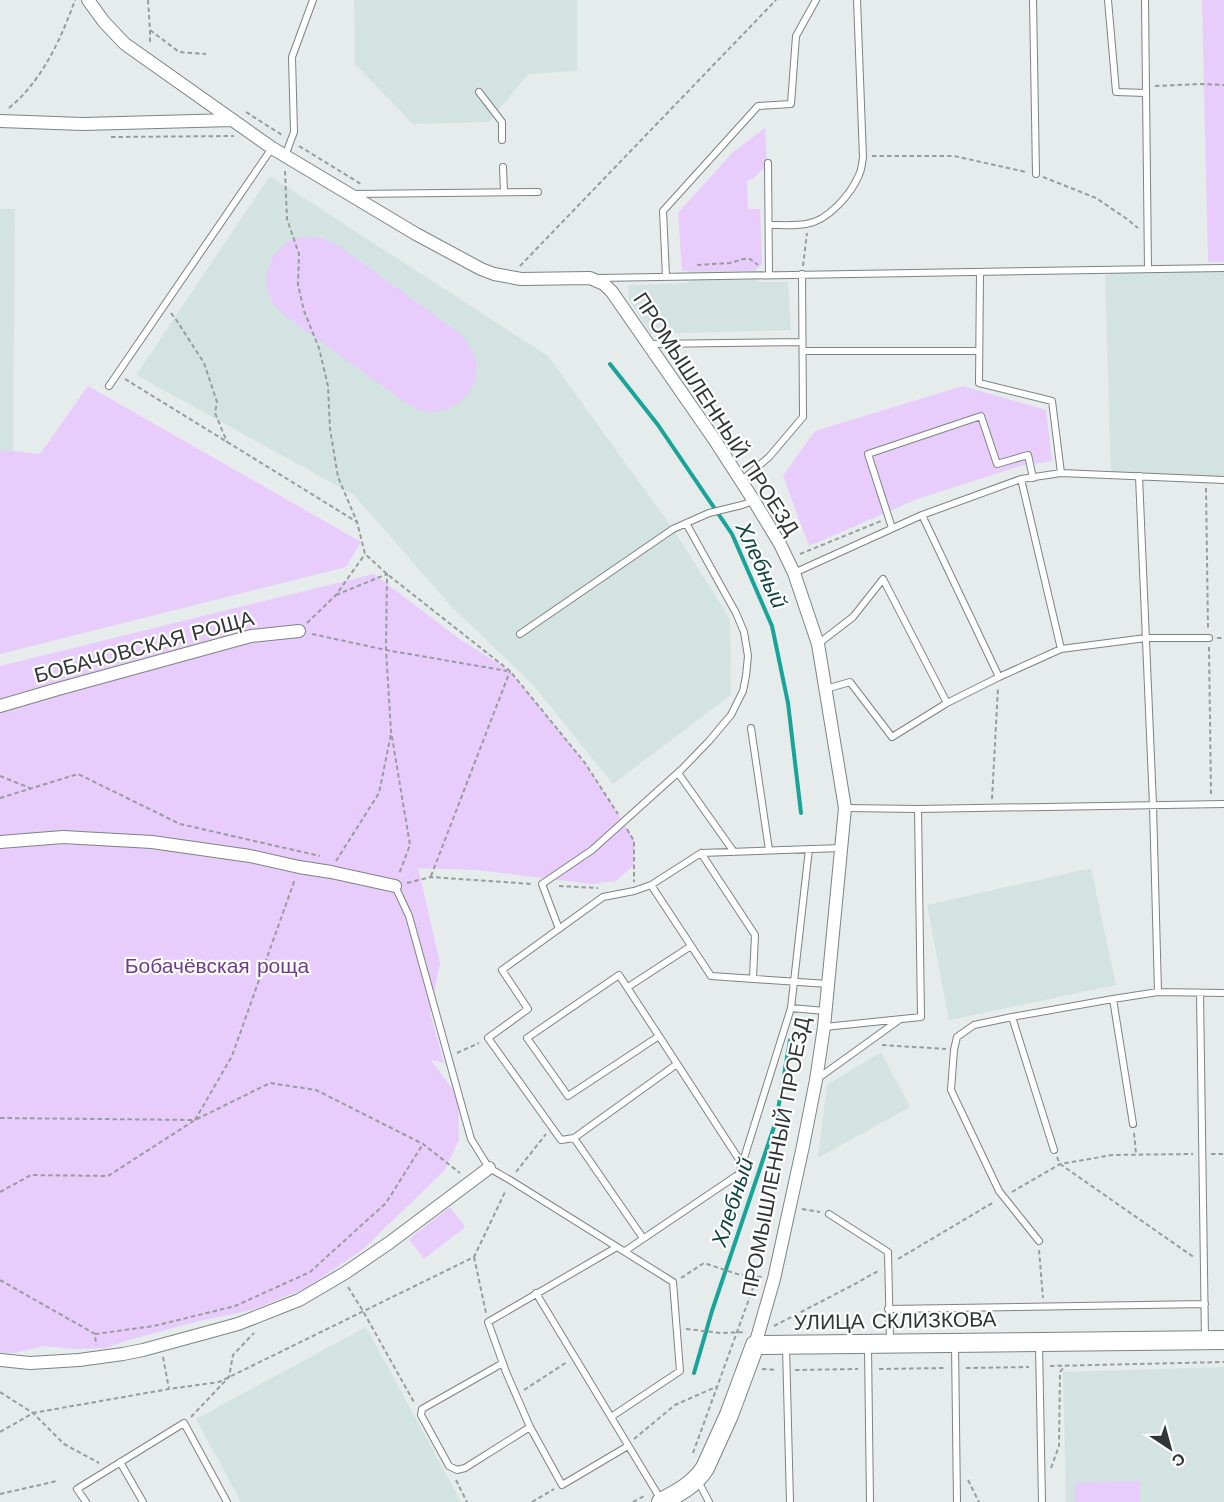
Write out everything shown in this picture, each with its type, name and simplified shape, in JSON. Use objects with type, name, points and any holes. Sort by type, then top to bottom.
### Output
[{"type":"street","points":[[88,0],[111,30],[149,61],[272,148],[416,234],[480,269],[508,278],[590,278]]},
{"type":"street","points":[[0,121],[83,124],[232,120]]},
{"type":"street","name":"ПРОМЫШЛЕННЫЙ ПРОЕЗД","points":[[590,278],[607,286],[741,481],[780,543],[794,573],[818,644],[845,808],[826,1011],[816,1080],[774,1279],[757,1338]]},
{"type":"street","name":"БОБАЧОВСКАЯ РОЩА","points":[[0,706],[251,636],[299,631]]},
{"type":"street","points":[[0,842],[63,837],[152,842],[250,856],[395,886]]},
{"type":"street","points":[[0,1360],[30,1363],[133,1352],[237,1324],[299,1300],[389,1243],[489,1168]]},
{"type":"street","points":[[660,1498],[686,1488],[705,1468],[725,1423],[757,1338]]},
{"type":"street","name":"УЛИЦА СКЛИЗКОВА","points":[[757,1338],[786,1345],[1224,1340]]},
{"type":"lane","points":[[285,156],[294,132],[291,57],[314,0]]},
{"type":"lane","points":[[666,276],[663,211],[758,106],[791,104],[796,36],[816,0]]},
{"type":"lane","points":[[769,225],[809,224],[828,215],[854,186],[860,173],[863,156],[857,0]]},
{"type":"lane","points":[[1033,0],[1036,174]]},
{"type":"lane","points":[[1108,0],[1116,93],[1146,90]]},
{"type":"lane","points":[[1145,0],[1148,269]]},
{"type":"lane","points":[[479,92],[502,122],[502,140]]},
{"type":"lane","points":[[110,386],[272,148]]},
{"type":"lane","points":[[768,163],[769,275]]},
{"type":"lane","points":[[503,167],[504,192]]},
{"type":"lane","points":[[350,194],[538,192]]},
{"type":"lane","points":[[590,278],[1224,268]]},
{"type":"lane","points":[[980,272],[979,383],[1052,401],[1061,473]]},
{"type":"lane","points":[[741,481],[770,457],[803,417],[802,274]]},
{"type":"lane","points":[[648,344],[802,342]]},
{"type":"lane","points":[[803,351],[979,351]]},
{"type":"lane","points":[[892,528],[868,454],[981,416],[997,464],[1028,455],[1033,478]]},
{"type":"lane","points":[[794,573],[922,515],[1021,480],[1061,473],[1224,480]]},
{"type":"lane","points":[[1139,476],[1153,805],[1158,992]]},
{"type":"lane","points":[[1021,480],[1061,649]]},
{"type":"lane","points":[[520,634],[673,529],[709,513],[754,501]]},
{"type":"lane","points":[[922,515],[999,677]]},
{"type":"lane","points":[[559,929],[542,884],[592,850],[678,772],[731,715],[742,691],[748,656],[744,632],[736,613],[686,523]]},
{"type":"lane","points":[[818,644],[853,617],[883,579],[947,703]]},
{"type":"lane","points":[[826,689],[850,682],[892,737],[947,703],[1061,649],[1146,638],[1209,638]]},
{"type":"lane","points":[[751,728],[769,850]]},
{"type":"lane","points":[[678,772],[734,852]]},
{"type":"lane","points":[[845,808],[1224,804]]},
{"type":"lane","points":[[824,1027],[921,1017],[918,809]]},
{"type":"lane","points":[[677,1064],[574,1138],[561,1140],[489,1038],[528,1009],[502,970],[603,897],[651,885],[701,852],[842,848]]},
{"type":"lane","points":[[625,1251],[739,1174],[791,1008],[809,849]]},
{"type":"lane","points":[[701,852],[755,935],[753,978]]},
{"type":"lane","points":[[651,885],[711,976],[828,984]]},
{"type":"lane","points":[[395,886],[409,916],[471,1139],[489,1168],[674,1282],[680,1371],[611,1417]]},
{"type":"lane","points":[[628,987],[691,946]]},
{"type":"lane","points":[[659,1036],[568,1096],[527,1038],[619,975],[628,987],[742,1164]]},
{"type":"lane","points":[[1039,1241],[999,1191],[951,1090],[957,1037],[974,1025],[1113,999],[1158,992],[1224,993]]},
{"type":"lane","points":[[1200,993],[1205,1340]]},
{"type":"lane","points":[[1113,999],[1133,1124]]},
{"type":"lane","points":[[791,1008],[826,1011]]},
{"type":"lane","points":[[1012,1017],[1054,1150]]},
{"type":"lane","points":[[816,1080],[899,1019]]},
{"type":"lane","points":[[574,1138],[643,1238]]},
{"type":"lane","points":[[829,1214],[888,1252],[890,1344]]},
{"type":"lane","points":[[617,1247],[488,1322],[530,1427],[562,1485],[628,1445]]},
{"type":"lane","points":[[536,1293],[660,1498]]},
{"type":"lane","points":[[888,1309],[1205,1304]]},
{"type":"lane","points":[[1039,1342],[1042,1502]]},
{"type":"lane","points":[[955,1343],[957,1502]]},
{"type":"lane","points":[[868,1344],[870,1502]]},
{"type":"lane","points":[[786,1345],[789,1502]]},
{"type":"lane","points":[[503,1363],[422,1409],[421,1415],[449,1466],[457,1470],[465,1468],[530,1427]]},
{"type":"lane","points":[[86,1502],[77,1489],[184,1423],[227,1502]]},
{"type":"lane","points":[[120,1462],[143,1502]]},
{"type":"lane","points":[[697,1479],[709,1502]]},
{"type":"path","points":[[8,109],[41,72],[75,0]]},
{"type":"path","points":[[148,0],[149,61]]},
{"type":"path","points":[[508,278],[776,0]]},
{"type":"path","points":[[150,30],[179,52],[206,54]]},
{"type":"path","points":[[1146,90],[1200,84],[1224,85]]},
{"type":"path","points":[[291,141],[377,194]]},
{"type":"path","points":[[285,156],[287,219],[299,254],[298,285],[304,311],[319,348],[328,386],[330,429],[338,477],[357,522],[364,554],[510,671],[585,763],[634,841],[634,891]]},
{"type":"path","points":[[863,156],[954,156],[1036,174],[1096,198],[1127,219],[1148,237]]},
{"type":"path","points":[[802,274],[809,224]]},
{"type":"path","points":[[166,303],[204,363],[218,402],[215,413],[227,442]]},
{"type":"path","points":[[117,374],[357,522]]},
{"type":"path","points":[[787,559],[889,517]]},
{"type":"path","points":[[299,631],[336,595],[364,554]]},
{"type":"path","points":[[336,595],[387,574]]},
{"type":"path","points":[[387,574],[386,650],[391,730],[410,845],[395,886]]},
{"type":"path","points":[[299,631],[386,650],[510,671]]},
{"type":"path","points":[[431,877],[510,671]]},
{"type":"path","points":[[992,808],[999,677]]},
{"type":"path","points":[[331,872],[336,860],[379,793],[391,730]]},
{"type":"path","points":[[0,798],[78,774],[180,824],[325,858]]},
{"type":"path","points":[[0,776],[30,788]]},
{"type":"path","points":[[195,1120],[231,1056],[299,867]]},
{"type":"path","points":[[395,886],[431,877],[599,888]]},
{"type":"path","points":[[448,1057],[489,1038]]},
{"type":"path","points":[[866,1044],[954,1050]]},
{"type":"path","points":[[0,1192],[31,1175],[108,1176],[195,1120],[270,1083],[316,1090],[423,1144],[471,1182]]},
{"type":"path","points":[[0,1118],[195,1120]]},
{"type":"path","points":[[1133,1124],[1136,1155]]},
{"type":"path","points":[[488,1322],[474,1257],[510,1180],[551,1127]]},
{"type":"path","points":[[0,1280],[95,1335],[154,1326],[235,1306],[310,1272],[386,1203],[423,1144]]},
{"type":"path","points":[[697,1331],[737,1333],[757,1338],[769,1328],[853,1285],[1060,1164],[1112,1155],[1224,1154]]},
{"type":"path","points":[[1060,1164],[1204,1265]]},
{"type":"path","points":[[789,1206],[829,1214]]},
{"type":"path","points":[[1039,1241],[1043,1307]]},
{"type":"path","points":[[0,1432],[33,1413],[219,1382],[474,1257]]},
{"type":"path","points":[[674,1282],[704,1263],[737,1274],[774,1279]]},
{"type":"path","points":[[341,1275],[421,1415]]},
{"type":"path","points":[[690,1461],[757,1277]]},
{"type":"path","points":[[184,1423],[229,1377],[233,1355],[260,1327]]},
{"type":"path","points":[[95,1335],[98,1357]]},
{"type":"path","points":[[161,1344],[169,1389]]},
{"type":"path","points":[[516,1395],[574,1357]]},
{"type":"path","points":[[761,1369],[955,1368],[1224,1362]]},
{"type":"path","points":[[1042,1479],[1052,1467],[1059,1446],[1060,1372],[1065,1366]]},
{"type":"path","points":[[628,1445],[675,1405],[718,1386]]},
{"type":"path","points":[[0,1392],[33,1413],[64,1444],[109,1469]]},
{"type":"path","points":[[449,1466],[467,1502]]},
{"type":"path","points":[[0,1494],[57,1481]]},
{"type":"path","points":[[532,1502],[562,1485]]},
{"type":"path","points":[[633,1502],[660,1498]]},
{"type":"shaded area","points":[[354,0],[577,0],[577,71],[528,74],[489,122],[413,124],[355,64]]},
{"type":"shaded area","points":[[270,176],[548,356],[673,529],[730,619],[731,695],[613,784],[534,686],[451,606],[354,495],[136,375]]},
{"type":"shaded area","points":[[0,209],[15,209],[13,451],[0,451]]},
{"type":"shaded area","points":[[756,267],[758,282],[788,282],[791,330],[651,334],[629,300],[628,285],[688,283],[687,269]]},
{"type":"shaded area","points":[[1224,268],[1224,480],[1111,475],[1105,270]]},
{"type":"shaded area","points":[[1091,868],[1116,985],[949,1020],[927,905]]},
{"type":"shaded area","points":[[881,1052],[910,1107],[818,1158],[827,1085]]},
{"type":"shaded area","points":[[366,1327],[461,1502],[241,1502],[196,1419]]},
{"type":"shaded area","points":[[1224,1367],[1224,1502],[1066,1502],[1063,1372]]},
{"type":"green space","points":[[1202,0],[1224,0],[1224,262],[1208,262]]},
{"type":"green space","points":[[765,128],[767,168],[762,169],[754,178],[747,181],[748,209],[760,209],[762,265],[755,270],[747,271],[682,271],[678,213],[732,153]]},
{"type":"green space","points":[[303,237],[321,238],[336,244],[459,333],[467,342],[476,361],[474,382],[463,399],[445,410],[435,412],[415,408],[281,312],[274,304],[267,289],[270,264],[285,244]]},
{"type":"green space","points":[[88,386],[361,542],[346,567],[0,654],[0,451],[40,454]]},
{"type":"green space","points":[[963,386],[1046,410],[1052,461],[1020,466],[917,499],[809,546],[783,476],[815,431]]},
{"type":"green space","name":"Бобачёвская роща","points":[[374,574],[458,638],[510,671],[585,763],[623,822],[634,841],[633,866],[616,881],[592,884],[477,870],[418,868],[440,963],[430,1013],[444,1063],[431,1060],[458,1097],[459,1140],[444,1171],[362,1250],[306,1288],[252,1310],[199,1321],[106,1348],[76,1349],[44,1346],[14,1353],[0,1353],[0,666]]},
{"type":"green space","points":[[450,1207],[465,1227],[424,1259],[409,1239]]},
{"type":"green space","points":[[1140,1481],[1140,1502],[1075,1502],[1075,1483]]},
{"type":"waterway","name":"Хлебный","points":[[610,364],[658,425],[732,534],[772,626],[788,703],[801,813]]},
{"type":"waterway","name":"Хлебный","points":[[694,1373],[712,1311],[776,1121],[790,1040]]}]
